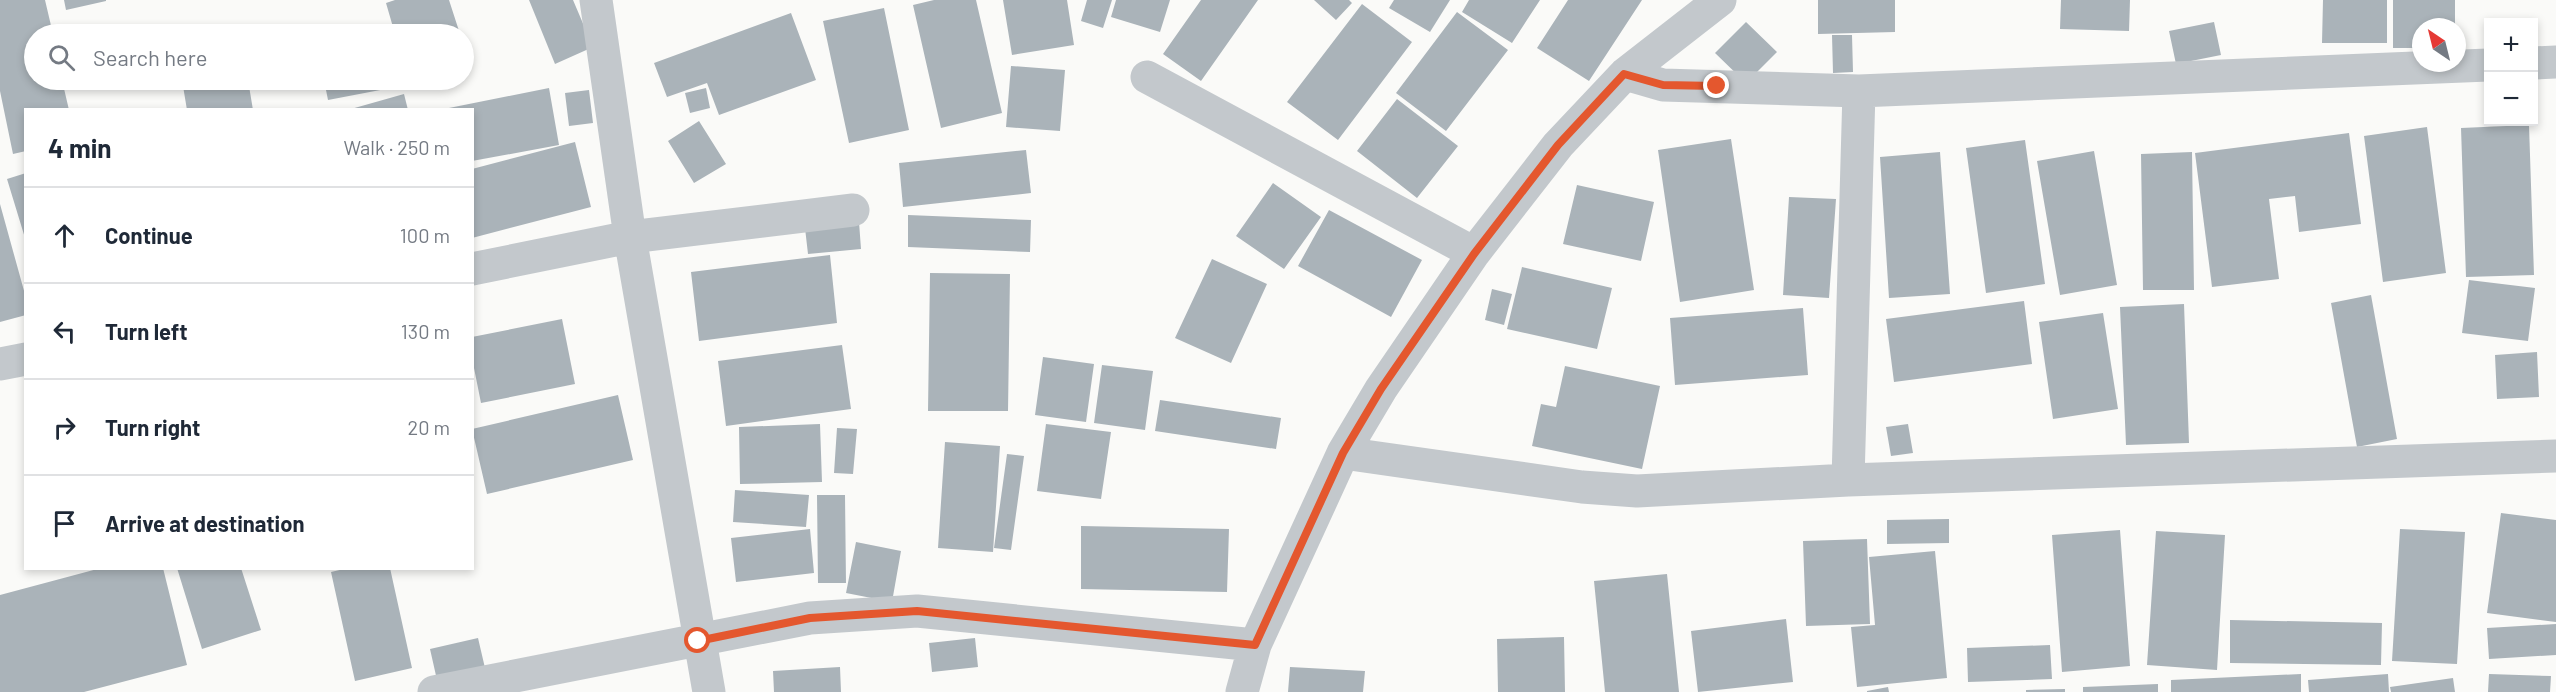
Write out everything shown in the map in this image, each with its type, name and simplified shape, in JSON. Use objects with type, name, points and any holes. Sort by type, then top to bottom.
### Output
[{"type":"street","points":[[596,0],[630,237],[698,641],[709,692]]},
{"type":"street","points":[[1242,692],[1255,645],[1343,453],[1381,389],[1474,254],[1558,145],[1624,74],[1720,0]]},
{"type":"street","points":[[2538,63],[2556,62]]},
{"type":"street","points":[[1624,74],[1663,85],[1858,92],[2484,65]]},
{"type":"street","points":[[1147,77],[1474,254]]},
{"type":"street","points":[[1848,480],[1858,92]]},
{"type":"street","points":[[474,269],[630,237],[853,210]]},
{"type":"street","points":[[0,364],[24,358]]},
{"type":"street","points":[[1343,453],[1582,487],[1637,491],[1848,480],[2556,456]]},
{"type":"street","points":[[434,692],[810,618],[917,611],[1255,645]]},
{"type":"building","points":[[0,0],[45,0],[51,24],[24,24],[24,90],[64,90],[69,108],[24,108],[24,151],[13,154],[0,91]]},
{"type":"building","points":[[64,0],[106,0],[106,1],[66,10]]},
{"type":"building","points":[[395,0],[449,0],[457,24],[392,24],[386,3]]},
{"type":"building","points":[[529,0],[573,0],[593,47],[555,64]]},
{"type":"building","points":[[934,0],[976,0],[1002,113],[941,128],[913,5]]},
{"type":"building","points":[[1003,0],[1067,0],[1074,45],[1012,55]]},
{"type":"building","points":[[1087,0],[1112,0],[1103,28],[1081,21]]},
{"type":"building","points":[[1116,0],[1170,0],[1160,32],[1111,17]]},
{"type":"building","points":[[1201,0],[1258,0],[1201,81],[1163,54]]},
{"type":"building","points":[[1314,0],[1349,0],[1352,3],[1336,20]]},
{"type":"building","points":[[1394,0],[1450,0],[1430,32],[1389,8]]},
{"type":"building","points":[[1469,0],[1540,0],[1512,43],[1462,12]]},
{"type":"building","points":[[1568,0],[1642,0],[1589,81],[1537,48]]},
{"type":"building","points":[[1818,0],[1895,0],[1895,32],[1818,34]]},
{"type":"building","points":[[2061,0],[2130,0],[2129,31],[2060,29]]},
{"type":"building","points":[[2323,0],[2387,0],[2387,43],[2322,43]]},
{"type":"building","points":[[2393,0],[2455,0],[2455,18],[2412,18],[2412,48],[2393,48]]},
{"type":"building","points":[[1362,4],[1412,42],[1338,140],[1287,102]]},
{"type":"building","points":[[884,8],[909,130],[849,143],[823,21]]},
{"type":"building","points":[[1457,12],[1508,50],[1446,131],[1396,93]]},
{"type":"building","points":[[791,13],[816,80],[719,115],[707,83],[667,97],[654,63]]},
{"type":"building","points":[[1746,22],[1777,52],[1746,83],[1715,53]]},
{"type":"building","points":[[2214,22],[2221,55],[2176,64],[2169,31]]},
{"type":"building","points":[[1832,35],[1852,35],[1853,72],[1833,73]]},
{"type":"building","points":[[1011,66],[1065,70],[1060,131],[1006,127]]},
{"type":"building","points":[[549,88],[559,145],[474,161],[474,108],[449,108]]},
{"type":"building","points":[[706,88],[710,108],[690,113],[685,93]]},
{"type":"building","points":[[184,90],[250,90],[253,108],[187,108]]},
{"type":"building","points":[[326,90],[380,90],[328,100]]},
{"type":"building","points":[[589,90],[593,123],[569,126],[565,93]]},
{"type":"building","points":[[404,94],[408,108],[355,108]]},
{"type":"building","points":[[1397,99],[1458,146],[1417,198],[1357,151]]},
{"type":"building","points":[[699,121],[726,164],[694,183],[668,141]]},
{"type":"building","points":[[2529,126],[2534,275],[2466,277],[2461,128]]},
{"type":"building","points":[[2427,127],[2446,273],[2383,282],[2364,136]]},
{"type":"building","points":[[2349,133],[2361,224],[2299,232],[2295,196],[2269,199],[2279,279],[2212,287],[2195,153]]},
{"type":"building","points":[[1731,139],[1754,290],[1680,302],[1658,150]]},
{"type":"building","points":[[2025,140],[2045,284],[1986,293],[1966,148]]},
{"type":"building","points":[[575,142],[591,207],[474,237],[474,168]]},
{"type":"building","points":[[1026,150],[1031,193],[903,207],[899,163]]},
{"type":"building","points":[[2094,151],[2117,285],[2060,295],[2037,161]]},
{"type":"building","points":[[1940,152],[1950,294],[1889,298],[1880,157]]},
{"type":"building","points":[[2192,152],[2194,290],[2143,290],[2141,154]]},
{"type":"building","points":[[24,174],[24,235],[7,179]]},
{"type":"building","points":[[1273,183],[1321,217],[1284,269],[1236,236]]},
{"type":"building","points":[[1577,185],[1654,202],[1641,261],[1563,244]]},
{"type":"building","points":[[1789,197],[1836,199],[1829,298],[1783,295]]},
{"type":"building","points":[[0,204],[24,291],[24,316],[0,322]]},
{"type":"building","points":[[1329,210],[1422,260],[1391,317],[1298,266]]},
{"type":"building","points":[[908,215],[1031,220],[1030,252],[908,247]]},
{"type":"building","points":[[859,222],[861,249],[808,254],[805,228]]},
{"type":"building","points":[[830,255],[837,323],[699,341],[691,272]]},
{"type":"building","points":[[1212,259],[1267,284],[1231,363],[1175,338]]},
{"type":"building","points":[[1522,267],[1612,288],[1597,349],[1507,329]]},
{"type":"building","points":[[930,273],[1010,274],[1008,411],[928,411]]},
{"type":"building","points":[[2469,280],[2535,288],[2528,341],[2462,333]]},
{"type":"building","points":[[1492,289],[1512,294],[1504,325],[1485,320]]},
{"type":"building","points":[[2371,295],[2397,439],[2357,447],[2331,303]]},
{"type":"building","points":[[2024,301],[2032,364],[1894,382],[1886,319]]},
{"type":"building","points":[[2184,304],[2189,443],[2126,445],[2120,307]]},
{"type":"building","points":[[1803,308],[1808,375],[1675,385],[1670,318]]},
{"type":"building","points":[[2103,313],[2118,409],[2053,419],[2039,322]]},
{"type":"building","points":[[562,319],[575,384],[481,403],[474,368],[474,337]]},
{"type":"building","points":[[842,345],[851,409],[726,426],[718,361]]},
{"type":"building","points":[[2537,352],[2539,397],[2497,399],[2495,355]]},
{"type":"building","points":[[1043,357],[1094,364],[1086,422],[1035,415]]},
{"type":"building","points":[[1102,365],[1153,371],[1145,430],[1094,423]]},
{"type":"building","points":[[1565,366],[1660,386],[1642,469],[1532,446],[1541,404],[1556,407]]},
{"type":"building","points":[[618,395],[633,460],[487,494],[474,429]]},
{"type":"building","points":[[1160,400],[1281,418],[1276,449],[1155,431]]},
{"type":"building","points":[[820,424],[822,482],[740,484],[739,427]]},
{"type":"building","points":[[1046,424],[1111,432],[1101,499],[1037,491]]},
{"type":"building","points":[[1908,424],[1913,453],[1891,456],[1886,427]]},
{"type":"building","points":[[837,428],[857,429],[853,474],[834,473]]},
{"type":"building","points":[[945,442],[1000,446],[993,552],[938,548]]},
{"type":"building","points":[[1007,454],[1024,456],[1011,550],[994,548]]},
{"type":"building","points":[[735,490],[809,495],[806,527],[733,522]]},
{"type":"building","points":[[817,495],[845,495],[846,583],[818,583]]},
{"type":"building","points":[[2501,513],[2556,520],[2556,622],[2487,613]]},
{"type":"building","points":[[1949,519],[1949,543],[1887,544],[1887,520]]},
{"type":"building","points":[[1081,526],[1229,529],[1227,592],[1081,589]]},
{"type":"building","points":[[810,529],[814,573],[736,582],[731,538]]},
{"type":"building","points":[[2400,529],[2465,532],[2457,664],[2392,661]]},
{"type":"building","points":[[2120,530],[2130,666],[2062,672],[2052,535]]},
{"type":"building","points":[[2156,531],[2225,535],[2217,670],[2147,665]]},
{"type":"building","points":[[1867,539],[1870,624],[1806,626],[1803,541]]},
{"type":"building","points":[[856,542],[901,551],[892,602],[846,593]]},
{"type":"building","points":[[1935,551],[1947,678],[1857,687],[1851,627],[1875,625],[1869,557]]},
{"type":"building","points":[[94,570],[163,570],[187,665],[84,692],[0,692],[0,595]]},
{"type":"building","points":[[178,570],[242,570],[261,630],[202,649]]},
{"type":"building","points":[[390,570],[412,668],[355,681],[331,572]]},
{"type":"building","points":[[1667,574],[1679,692],[1605,692],[1594,581]]},
{"type":"building","points":[[1786,619],[1793,682],[1698,692],[1691,631]]},
{"type":"building","points":[[2230,620],[2382,623],[2381,665],[2230,663]]},
{"type":"building","points":[[2556,624],[2556,655],[2489,659],[2487,628]]},
{"type":"building","points":[[1564,637],[1565,692],[1498,692],[1497,639]]},
{"type":"building","points":[[478,638],[485,668],[437,680],[430,649]]},
{"type":"building","points":[[975,638],[978,667],[932,672],[929,643]]},
{"type":"building","points":[[2050,645],[2052,679],[1968,682],[1967,648]]},
{"type":"building","points":[[840,667],[841,692],[774,692],[773,671]]},
{"type":"building","points":[[1290,667],[1365,671],[1363,692],[1288,692]]},
{"type":"building","points":[[2301,674],[2301,692],[2171,692],[2171,680]]},
{"type":"building","points":[[2388,674],[2389,692],[2309,692],[2308,680]]},
{"type":"building","points":[[2489,674],[2551,676],[2550,692],[2488,692]]},
{"type":"building","points":[[2453,678],[2455,692],[2391,692],[2390,687]]},
{"type":"building","points":[[2158,684],[2158,692],[2083,692],[2083,687]]},
{"type":"building","points":[[1888,687],[1889,692],[1867,692],[1867,691]]},
{"type":"building","points":[[2065,689],[2065,692],[2026,692],[2026,690]]},
{"type":"route","points":[[698,641],[810,618],[917,611],[1255,645],[1343,453],[1381,389],[1474,254],[1558,145],[1624,74],[1663,85],[1717,86]]}]
